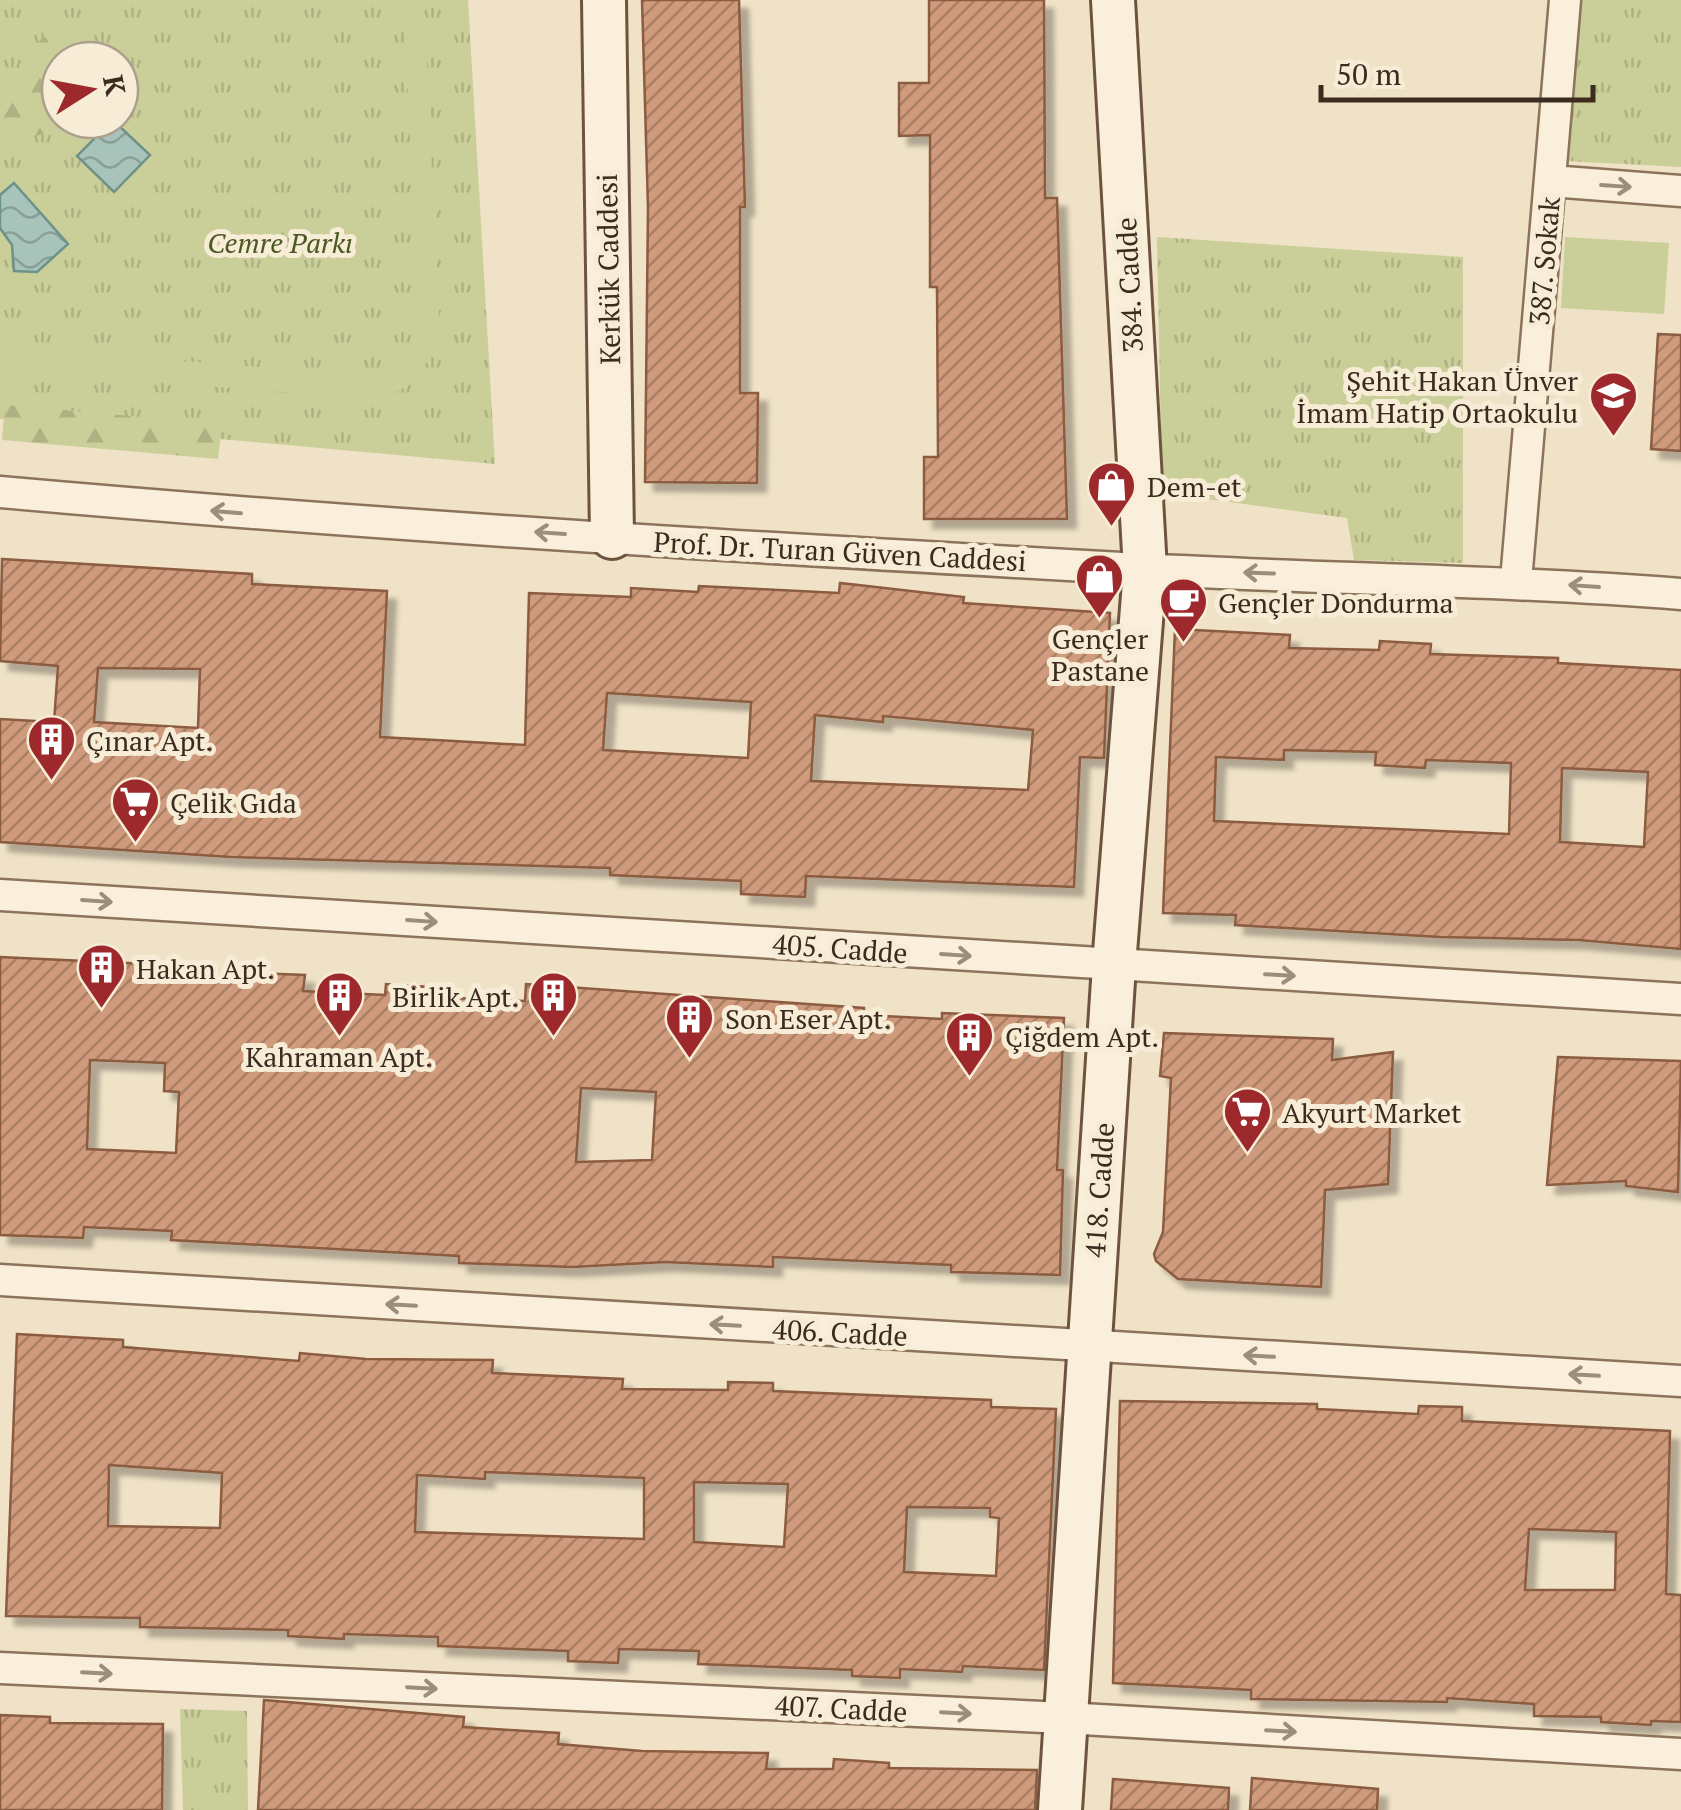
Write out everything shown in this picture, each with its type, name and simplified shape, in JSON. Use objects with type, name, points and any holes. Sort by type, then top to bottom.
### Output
[{"type":"street","name":"Kerkük Caddesi","points":[[604,0],[612,537]]},
{"type":"street","name":"384. Cadde","points":[[1113,0],[1146,570]]},
{"type":"street","name":"387. Sokak","points":[[1516,581],[1565,0]]},
{"type":"street","points":[[1550,181],[1681,190]]},
{"type":"street","name":"Prof. Dr. Turan Güven Caddesi","points":[[0,492],[261,515],[1146,570],[1516,581],[1681,594]]},
{"type":"street","name":"418. Cadde","points":[[1060,1810],[1114,965],[1146,570]]},
{"type":"street","name":"405. Cadde","points":[[0,895],[1681,999]]},
{"type":"street","name":"406. Cadde","points":[[0,1280],[1681,1381]]},
{"type":"street","name":"407. Cadde","points":[[0,1668],[1066,1718],[1681,1754]]},
{"type":"green space","name":"Cemre Parkı","points":[[0,0],[468,0],[495,464],[0,419]]},
{"type":"green space","points":[[404,0],[424,0],[439,320],[433,348],[411,382],[388,396],[373,399],[0,370],[0,347],[376,376],[400,362],[414,341],[418,323]]},
{"type":"green space","points":[[1580,0],[1681,0],[1681,167],[1566,161]]},
{"type":"green space","points":[[51,33],[72,40],[40,40]]},
{"type":"green space","points":[[40,40],[40,135],[0,147],[0,103]]},
{"type":"green space","points":[[1157,237],[1463,257],[1463,563],[1354,560],[1347,518],[1162,493]]},
{"type":"green space","points":[[1565,237],[1669,243],[1664,314],[1561,308]]},
{"type":"green space","points":[[5,405],[222,424],[218,459],[2,440]]},
{"type":"green space","points":[[180,1709],[247,1711],[248,1810],[183,1810]]},
{"type":"water","points":[[93,140],[134,140],[150,155],[114,192],[77,156]]},
{"type":"water","points":[[14,183],[68,244],[37,272],[14,271],[12,245],[0,228],[0,195]]},
{"type":"building","points":[[642,0],[739,0],[745,207],[740,207],[740,393],[758,393],[757,483],[645,482],[648,208]]},
{"type":"building","points":[[929,0],[1044,0],[1045,198],[1057,198],[1067,519],[924,519],[924,457],[938,457],[937,287],[930,287],[930,135],[899,136],[899,83],[929,83]]},
{"type":"building","points":[[1658,334],[1681,335],[1681,451],[1651,449]]},
{"type":"building","points":[[2,559],[252,574],[252,584],[387,591],[380,737],[525,745],[529,593],[631,597],[631,588],[698,592],[699,586],[839,593],[840,583],[964,597],[963,603],[1110,613],[1104,758],[1080,757],[1074,887],[806,876],[805,897],[741,894],[741,881],[610,875],[610,868],[231,857],[0,842],[0,719],[54,722],[58,666],[0,661]],"holes":[[[98,668],[200,669],[198,728],[94,722]],[[607,693],[751,702],[748,758],[603,750]],[[815,715],[883,722],[883,716],[1033,730],[1028,790],[811,781]]]},
{"type":"building","points":[[1175,629],[1290,635],[1289,648],[1379,650],[1380,641],[1431,644],[1430,654],[1558,658],[1558,663],[1681,670],[1681,949],[1579,940],[1440,937],[1235,925],[1236,915],[1163,913]],"holes":[[[1284,750],[1376,752],[1375,765],[1425,768],[1426,760],[1511,763],[1509,834],[1214,821],[1216,757],[1284,760]],[[1562,768],[1648,772],[1644,847],[1560,842]]]},
{"type":"building","points":[[0,957],[148,964],[147,971],[255,978],[255,973],[305,975],[303,991],[385,995],[386,984],[430,987],[429,997],[525,1001],[526,984],[864,1008],[864,1015],[942,1019],[942,1013],[1064,1018],[1057,1170],[1063,1170],[1060,1275],[951,1272],[951,1265],[773,1257],[773,1267],[665,1262],[572,1267],[459,1263],[459,1256],[171,1240],[172,1231],[84,1227],[83,1238],[0,1235]],"holes":[[[90,1060],[165,1063],[164,1091],[179,1092],[176,1153],[87,1149]],[[581,1088],[656,1092],[652,1160],[576,1162]]]},
{"type":"building","name":"Akyurt Market","points":[[1164,1033],[1333,1039],[1332,1060],[1393,1052],[1388,1184],[1325,1190],[1321,1287],[1178,1279],[1156,1261],[1154,1254],[1163,1232],[1171,1078],[1160,1076]]},
{"type":"building","points":[[1558,1057],[1681,1061],[1678,1192],[1626,1186],[1626,1181],[1547,1185]]},
{"type":"building","points":[[17,1334],[123,1340],[123,1347],[299,1361],[300,1353],[366,1359],[493,1360],[492,1373],[623,1379],[622,1389],[728,1390],[728,1382],[773,1383],[773,1391],[991,1400],[991,1407],[1056,1409],[1044,1670],[963,1666],[962,1672],[900,1669],[900,1678],[852,1676],[852,1670],[698,1664],[699,1651],[619,1649],[618,1663],[568,1661],[568,1651],[438,1646],[438,1637],[344,1634],[344,1639],[288,1636],[288,1630],[140,1627],[140,1618],[6,1616]],"holes":[[[109,1465],[222,1473],[220,1528],[108,1526]],[[485,1472],[644,1478],[644,1539],[415,1532],[417,1475],[485,1479]],[[694,1482],[788,1484],[784,1547],[694,1542]],[[907,1507],[990,1508],[990,1517],[999,1518],[996,1576],[904,1572]]]},
{"type":"building","points":[[1120,1401],[1317,1404],[1317,1409],[1418,1414],[1419,1406],[1462,1407],[1462,1421],[1670,1431],[1666,1594],[1681,1595],[1681,1722],[1651,1721],[1651,1725],[1601,1722],[1601,1717],[1534,1716],[1534,1704],[1447,1698],[1447,1702],[1251,1699],[1251,1690],[1113,1683]],"holes":[[[1529,1529],[1616,1532],[1615,1590],[1525,1590]]]},
{"type":"building","points":[[264,1700],[464,1717],[463,1727],[559,1733],[558,1744],[642,1751],[768,1753],[766,1769],[833,1769],[834,1759],[889,1763],[889,1768],[1037,1770],[1035,1810],[258,1810]]},
{"type":"building","points":[[0,1715],[50,1717],[50,1723],[163,1724],[162,1810],[0,1810]]},
{"type":"building","points":[[1252,1778],[1378,1789],[1377,1810],[1250,1810]]},
{"type":"building","points":[[1113,1779],[1229,1788],[1228,1810],[1111,1810]]},
{"type":"place","name":"Şehit Hakan Ünver İmam Hatip Ortaokulu","points":[[1613,438]]},
{"type":"place","name":"Dem-et","points":[[1112,528]]},
{"type":"place","name":"Gençler Pastane","points":[[1100,620]]},
{"type":"place","name":"Gençler Dondurma","points":[[1183,644]]},
{"type":"place","name":"Çınar Apt.","points":[[51,782]]},
{"type":"place","name":"Çelik Gıda","points":[[135,844]]},
{"type":"place","name":"Hakan Apt.","points":[[101,1010]]},
{"type":"place","name":"Kahraman Apt.","points":[[339,1038]]},
{"type":"place","name":"Birlik Apt.","points":[[554,1038]]},
{"type":"place","name":"Son Eser Apt.","points":[[690,1060]]},
{"type":"place","name":"Çiğdem Apt.","points":[[970,1078]]},
{"type":"place","name":"Akyurt Market","points":[[1247,1154]]}]
